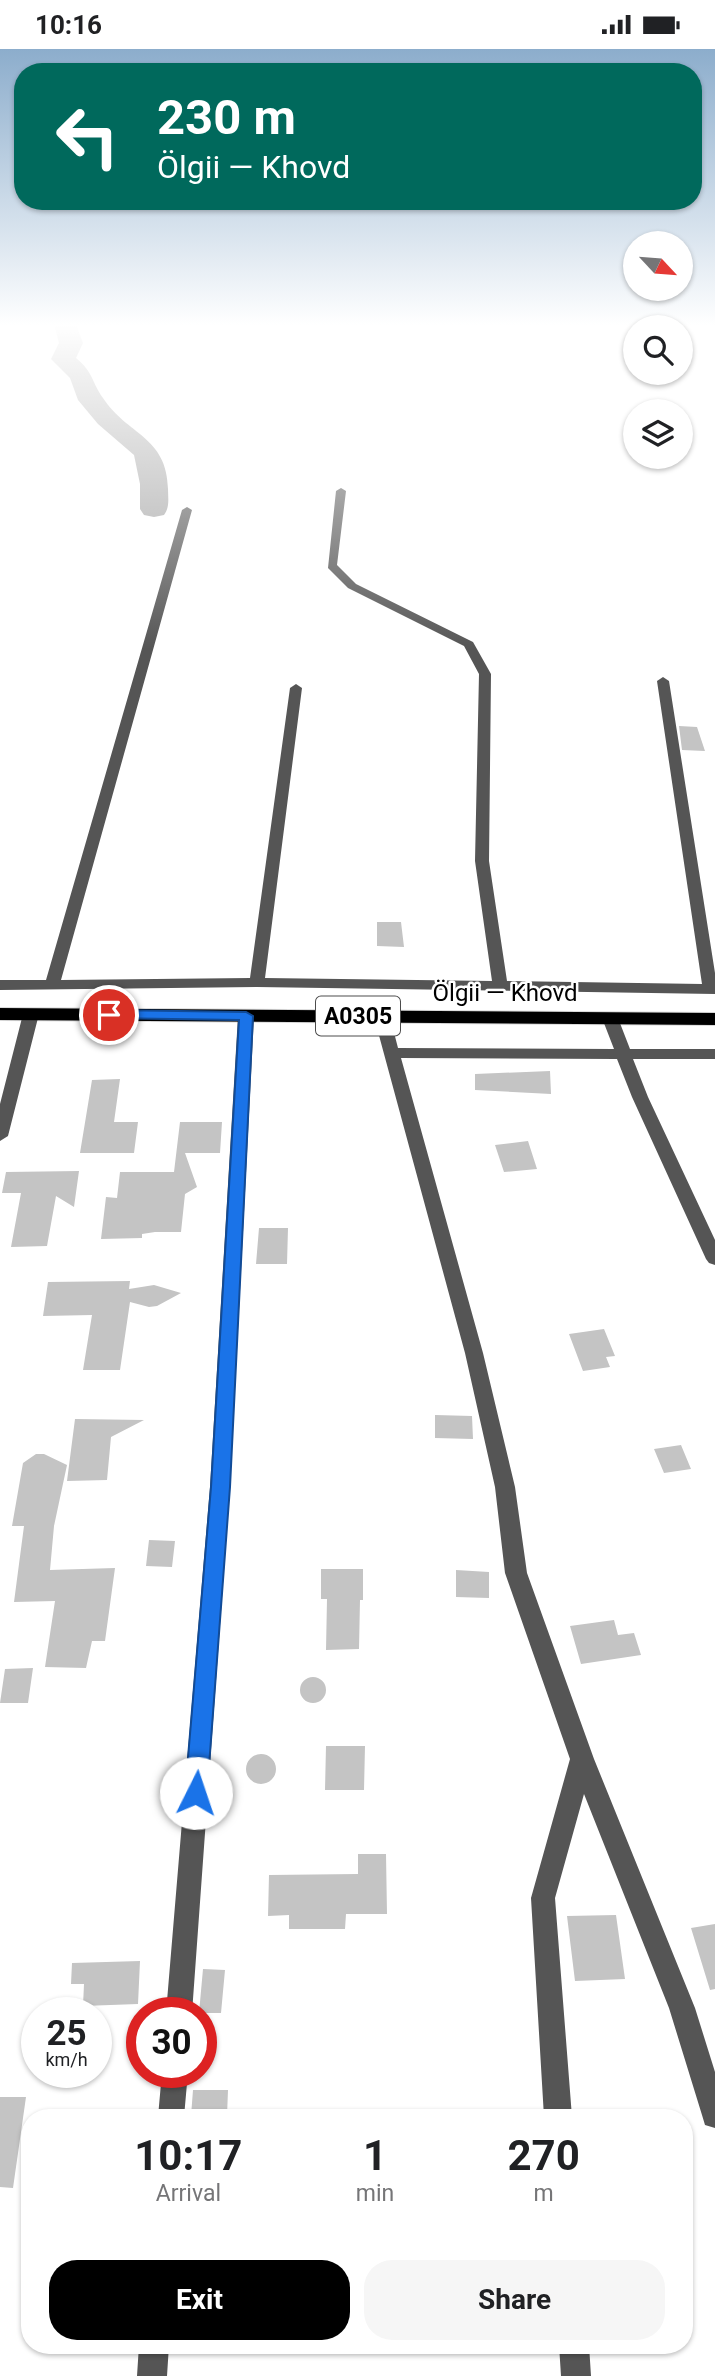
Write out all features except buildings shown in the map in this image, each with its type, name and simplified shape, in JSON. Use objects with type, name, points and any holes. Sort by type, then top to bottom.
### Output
[{"type":"highway","name":"Ölgii — Khovd","points":[[0,1014],[715,1019]]},
{"type":"street","points":[[341,491],[332,566],[352,586],[469,644],[485,674],[482,861],[500,985]]},
{"type":"street","points":[[52,985],[187,510]]},
{"type":"street","points":[[0,985],[257,982],[713,989],[663,681]]},
{"type":"street","points":[[257,982],[296,688]]},
{"type":"street","points":[[0,1136],[30,1014]]},
{"type":"street","points":[[180,1997],[220,1487],[246,1016]]},
{"type":"street","points":[[382,1017],[474,1353],[505,1487],[516,1573],[582,1759],[682,2008],[715,2115]]},
{"type":"street","points":[[610,1018],[640,1097],[715,1259]]},
{"type":"street","points":[[392,1053],[715,1054]]},
{"type":"street","points":[[557,2109],[543,1898],[582,1759]]},
{"type":"street","points":[[172,2109],[174,2088]]},
{"type":"street","points":[[152,2376],[153,2354]]},
{"type":"street","points":[[575,2354],[576,2376]]},
{"type":"waterway","points":[[123,433],[146,453],[152,466],[154,509]]},
{"type":"route","points":[[109,1015],[246,1016],[220,1487],[196,1793]]}]
